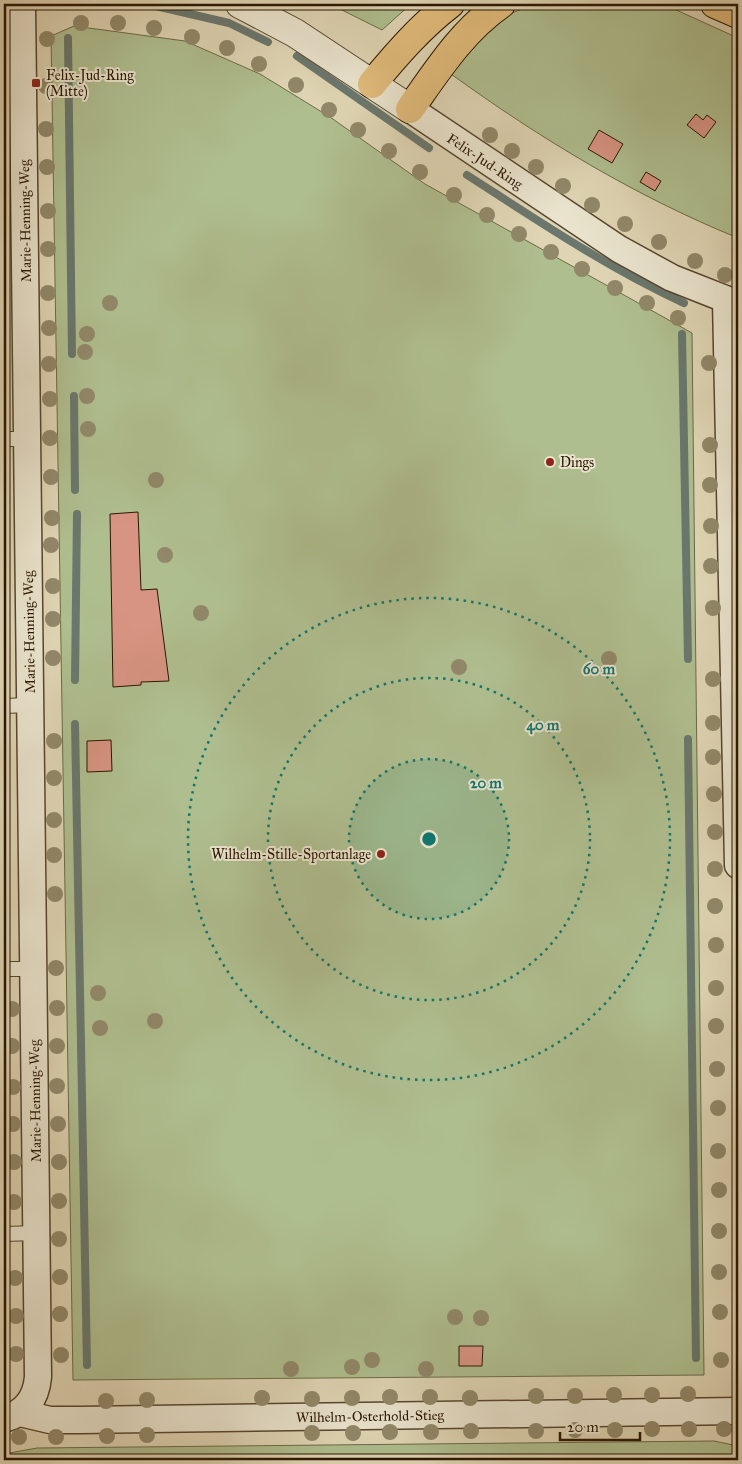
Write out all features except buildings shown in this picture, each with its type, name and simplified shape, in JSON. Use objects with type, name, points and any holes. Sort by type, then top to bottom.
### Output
[{"type":"highway","points":[[372,84],[429,20],[450,4]]},
{"type":"highway","points":[[410,109],[462,38],[484,16],[501,4]]},
{"type":"highway","points":[[715,4],[738,14]]},
{"type":"street","name":"Marie-Henning-Weg","points":[[12,1416],[31,1401],[37,1386],[30,706],[16,439],[22,4]]},
{"type":"street","name":"Felix-Jud-Ring","points":[[240,4],[295,33],[619,249],[672,278],[732,302]]},
{"type":"street","points":[[732,302],[738,865]]},
{"type":"street","name":"Wilhelm-Osterhold-Stieg","points":[[12,1416],[50,1420],[80,1420],[738,1411]]},
{"type":"lane","name":"Marie-Henning-Weg","points":[[4,706],[30,706]]},
{"type":"lane","points":[[4,969],[33,969]]},
{"type":"lane","points":[[4,1234],[36,1234]]},
{"type":"green space","points":[[330,4],[411,4],[382,30]]},
{"type":"green space","points":[[533,4],[663,4],[738,38],[738,238],[662,204],[590,165],[519,121],[451,74],[482,38],[510,14]]},
{"type":"green space","name":"Wilhelm-Stille-Sportanlage","points":[[74,26],[185,41],[260,74],[330,117],[425,184],[692,333],[704,1375],[73,1380],[51,36]]},
{"type":"green space","points":[[714,1441],[738,1446],[738,1460],[4,1460],[4,1454],[37,1448]]},
{"type":"waterway","points":[[147,4],[229,23],[268,42]]},
{"type":"waterway","points":[[68,38],[72,354]]},
{"type":"waterway","points":[[297,56],[429,148]]},
{"type":"waterway","points":[[467,175],[600,259],[684,303]]},
{"type":"waterway","points":[[682,334],[688,659]]},
{"type":"waterway","points":[[74,396],[75,490]]},
{"type":"waterway","points":[[75,680],[77,514]]},
{"type":"waterway","points":[[75,724],[87,1365]]},
{"type":"waterway","points":[[688,739],[696,1358]]},
{"type":"place","name":"Felix-Jud-Ring (Mitte)","points":[[36,83]]},
{"type":"place","name":"Dings","points":[[550,462]]},
{"type":"place","name":"Wilhelm-Stille-Sportanlage","points":[[381,854]]}]
